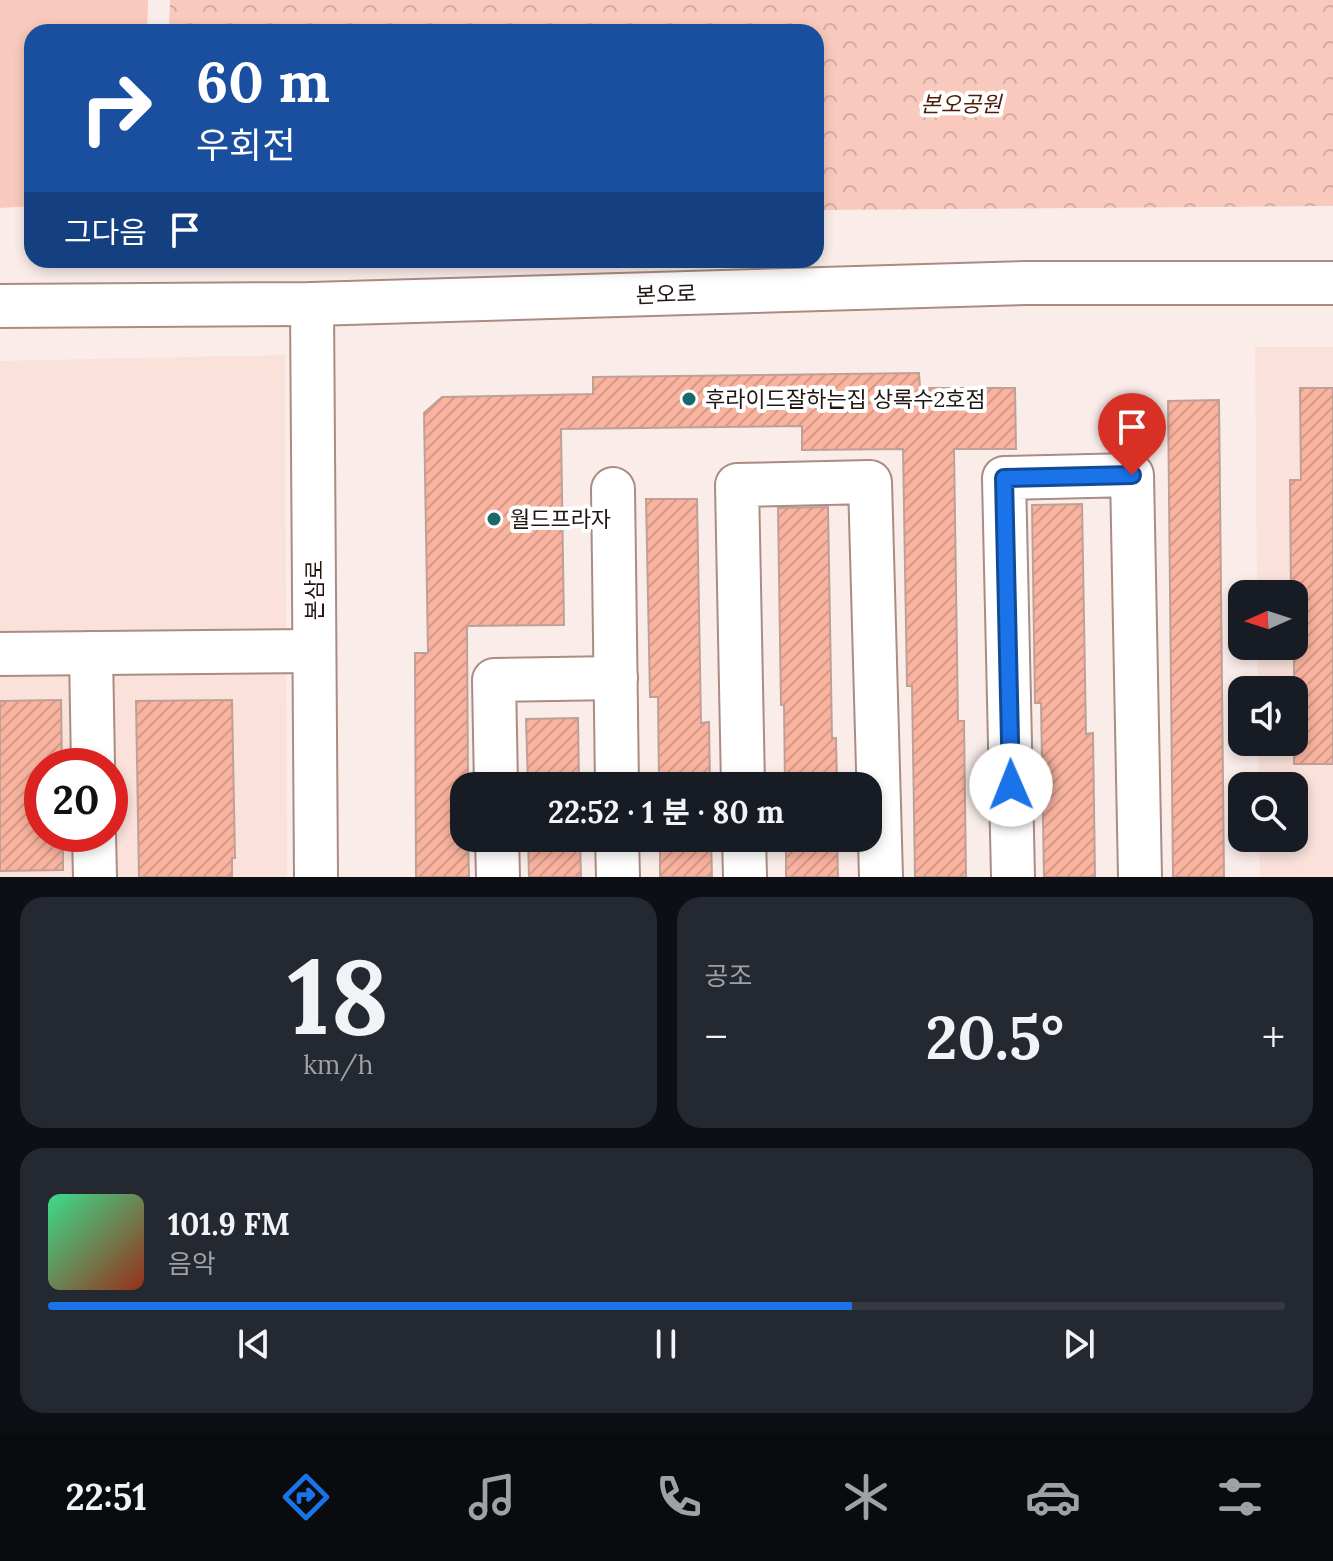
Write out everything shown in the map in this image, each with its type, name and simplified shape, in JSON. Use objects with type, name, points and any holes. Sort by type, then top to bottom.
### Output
[{"type":"street","name":"본오로","points":[[0,306],[312,304],[1026,283],[1333,283]]},
{"type":"street","name":"본삼로","points":[[312,304],[316,877]]},
{"type":"street","points":[[1013,877],[1004,478],[1132,475],[1140,877]]},
{"type":"street","points":[[743,772],[737,485],[870,482],[878,772]]},
{"type":"street","points":[[613,489],[617,772]]},
{"type":"street","points":[[0,654],[314,651]]},
{"type":"street","points":[[91,653],[93,748]]},
{"type":"street","points":[[496,772],[494,680],[616,678]]},
{"type":"street","points":[[94,852],[95,877]]},
{"type":"street","points":[[497,852],[498,877]]},
{"type":"street","points":[[617,852],[618,877]]},
{"type":"street","points":[[744,852],[745,877]]},
{"type":"street","points":[[880,852],[881,877]]},
{"type":"shaded area","points":[[1255,347],[1333,347],[1333,877],[1260,877],[1259,852],[1308,852],[1308,772],[1259,772],[1258,756],[1308,756],[1308,676],[1258,676],[1257,660],[1308,660],[1308,580],[1257,580]]},
{"type":"shaded area","points":[[285,355],[287,877],[0,877],[0,361]]},
{"type":"green space","points":[[0,0],[148,0],[147,24],[24,24],[24,206],[0,208]]},
{"type":"green space","name":"본오공원","points":[[170,0],[1333,0],[1333,206],[824,210],[824,24],[169,24]]},
{"type":"building","points":[[919,373],[920,388],[1015,388],[1016,449],[954,449],[958,721],[964,721],[966,877],[915,877],[912,686],[907,686],[903,449],[802,450],[802,426],[561,429],[564,625],[467,626],[468,772],[450,772],[450,852],[468,852],[469,877],[416,877],[415,653],[428,653],[424,413],[442,397],[593,394],[593,377]]},
{"type":"building","points":[[1300,388],[1333,388],[1333,764],[1294,764],[1294,756],[1308,756],[1308,676],[1294,676],[1294,660],[1308,660],[1308,580],[1291,580],[1290,480],[1301,480]]},
{"type":"building","points":[[1219,400],[1224,877],[1173,877],[1168,401]]},
{"type":"building","points":[[646,499],[697,499],[701,723],[709,722],[710,772],[659,772],[658,697],[650,697]]},
{"type":"building","points":[[1082,504],[1086,734],[1093,733],[1095,877],[1044,877],[1041,703],[1035,703],[1032,505]]},
{"type":"building","points":[[828,507],[832,738],[836,738],[837,772],[785,772],[778,508]]},
{"type":"building","points":[[61,700],[62,748],[24,748],[24,852],[63,852],[63,870],[0,871],[0,701]]},
{"type":"building","points":[[232,700],[235,858],[232,858],[232,877],[139,877],[136,701]]},
{"type":"building","points":[[578,718],[579,772],[528,772],[526,719]]},
{"type":"building","points":[[528,852],[580,852],[581,877],[529,877]]},
{"type":"building","points":[[660,852],[711,852],[712,877],[660,877]]},
{"type":"building","points":[[786,852],[837,852],[838,877],[786,877]]},
{"type":"place","name":"후라이드잘하는집 상록수2호점","points":[[689,399]]},
{"type":"place","name":"월드프라자","points":[[494,519]]},
{"type":"route","points":[[1011,785],[1004,478],[1132,475]]}]
